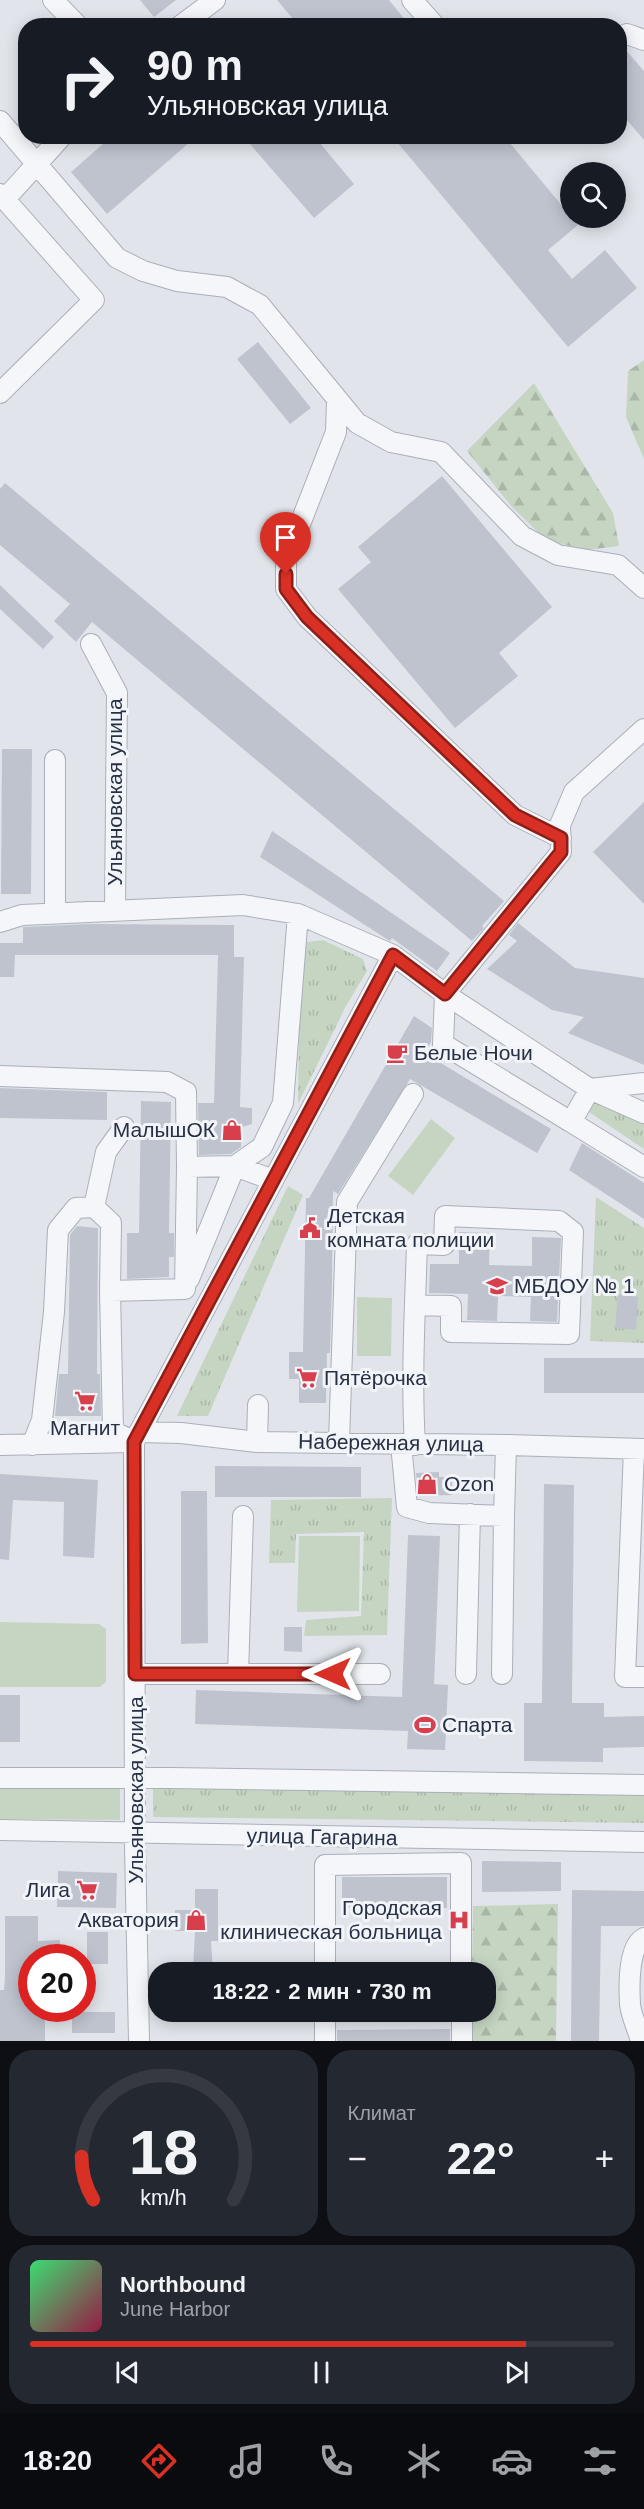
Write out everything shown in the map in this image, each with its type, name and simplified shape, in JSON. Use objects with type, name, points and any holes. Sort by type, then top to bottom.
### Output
[{"type":"street","points":[[53,0],[70,18]]},
{"type":"street","points":[[191,18],[215,0]]},
{"type":"street","points":[[412,0],[428,18]]},
{"type":"street","points":[[627,34],[644,40]]},
{"type":"street","points":[[0,121],[18,142]]},
{"type":"street","points":[[20,144],[117,258],[143,272],[177,281],[227,287],[260,305],[357,423],[391,442],[441,452],[522,536],[558,555],[618,566],[644,588]]},
{"type":"street","points":[[0,393],[94,300],[2,197],[38,165],[55,144]]},
{"type":"street","points":[[337,400],[336,432],[286,560],[286,589],[307,617],[515,815],[561,838]]},
{"type":"street","name":"Ульяновская улица","points":[[92,644],[117,693],[115,910]]},
{"type":"street","points":[[644,729],[574,792],[560,825],[561,852],[445,994],[443,1044],[644,1167]]},
{"type":"street","points":[[55,760],[56,913]]},
{"type":"street","points":[[0,922],[22,915],[243,906],[298,914],[393,955],[445,994],[590,1089],[644,1113]]},
{"type":"street","points":[[185,1289],[235,1166],[262,1147],[283,1103],[298,914]]},
{"type":"street","name":"Ульяновская улица","points":[[139,2041],[135,1832],[136,1437],[393,955]]},
{"type":"street","points":[[0,1076],[167,1082],[186,1092],[185,1289],[200,1315]]},
{"type":"street","points":[[590,1089],[644,1083]]},
{"type":"street","points":[[571,1122],[590,1089]]},
{"type":"street","points":[[339,1442],[347,1202],[413,1094]]},
{"type":"street","points":[[94,1207],[106,1152],[124,1127]]},
{"type":"street","points":[[187,1167],[235,1166],[273,1180]]},
{"type":"street","points":[[32,1445],[42,1420],[54,1312],[58,1230],[76,1208],[94,1207],[111,1223],[112,1431],[136,1437]]},
{"type":"street","points":[[415,1305],[452,1306],[451,1332],[569,1334],[573,1232],[559,1221],[445,1216],[444,1245],[417,1244],[407,1507],[429,1513],[504,1516]]},
{"type":"street","points":[[110,1291],[185,1289]]},
{"type":"street","points":[[257,1442],[258,1405]]},
{"type":"street","name":"Набережная улица","points":[[0,1445],[32,1445],[182,1433],[257,1442],[639,1449]]},
{"type":"street","points":[[501,1674],[506,1445]]},
{"type":"street","points":[[639,1449],[624,1677],[644,1677]]},
{"type":"street","points":[[466,1674],[470,1514]]},
{"type":"street","points":[[238,1674],[243,1516]]},
{"type":"street","points":[[135,1674],[380,1674]]},
{"type":"street","points":[[0,1778],[644,1785]]},
{"type":"street","name":"улица Гагарина","points":[[0,1830],[644,1842]]},
{"type":"street","points":[[325,1962],[325,1865],[461,1863],[461,1962]]},
{"type":"street","points":[[640,2041],[630,2007],[630,1989],[633,1950],[644,1938]]},
{"type":"street","points":[[325,2022],[325,2041]]},
{"type":"street","points":[[462,2022],[462,2041]]},
{"type":"green space","points":[[644,360],[644,459],[626,417],[628,371]]},
{"type":"green space","points":[[534,383],[613,513],[619,546],[586,550],[546,540],[512,507],[467,451]]},
{"type":"green space","points":[[323,940],[363,959],[367,971],[346,1006],[298,1104],[299,1014],[307,942]]},
{"type":"green space","points":[[597,1100],[644,1122],[644,1149],[589,1112]]},
{"type":"green space","points":[[431,1119],[455,1138],[413,1195],[388,1176]]},
{"type":"green space","points":[[288,1186],[303,1195],[208,1416],[177,1416]]},
{"type":"green space","points":[[596,1197],[644,1228],[644,1343],[590,1341]]},
{"type":"green space","points":[[357,1297],[392,1298],[391,1356],[357,1356]]},
{"type":"green space","points":[[392,1498],[387,1635],[304,1636],[306,1620],[361,1616],[364,1532],[296,1534],[295,1563],[269,1563],[271,1500]]},
{"type":"green space","points":[[299,1536],[360,1536],[359,1611],[297,1612]]},
{"type":"green space","points":[[0,1622],[99,1624],[106,1629],[106,1682],[100,1687],[0,1687]]},
{"type":"green space","points":[[0,1787],[120,1788],[120,1820],[0,1819]]},
{"type":"green space","points":[[153,1788],[644,1791],[644,1823],[153,1817]]},
{"type":"green space","points":[[558,1904],[556,2041],[472,2041],[472,2022],[496,2022],[496,1962],[472,1962],[473,1906]]},
{"type":"building","points":[[140,0],[176,0],[154,17]]},
{"type":"building","points":[[277,0],[389,0],[404,18],[292,18]]},
{"type":"building","points":[[627,51],[644,71],[644,140],[627,120]]},
{"type":"building","points":[[103,144],[188,144],[107,214],[71,172]]},
{"type":"building","points":[[250,144],[321,144],[354,184],[314,218]]},
{"type":"building","points":[[399,144],[511,144],[560,203],[560,228],[574,228],[548,250],[572,279],[605,250],[637,288],[568,347]]},
{"type":"building","points":[[258,342],[311,408],[290,424],[237,359]]},
{"type":"building","points":[[442,476],[552,607],[499,653],[518,676],[455,728],[338,589],[371,562],[358,547]]},
{"type":"building","points":[[5,483],[504,901],[472,941],[92,622],[76,642],[54,621],[70,604],[0,545],[0,489]]},
{"type":"building","points":[[0,585],[54,637],[43,649],[0,609]]},
{"type":"building","points":[[2,749],[32,749],[31,894],[1,894]]},
{"type":"building","points":[[644,802],[644,904],[593,852]]},
{"type":"building","points":[[272,831],[450,953],[437,971],[392,938],[390,941],[385,938],[260,857]]},
{"type":"building","points":[[518,923],[575,968],[644,978],[644,1065],[568,1033],[584,1017],[552,1010],[487,969],[517,941],[509,935]]},
{"type":"building","points":[[88,924],[234,925],[234,957],[244,957],[240,1107],[252,1108],[252,1124],[242,1127],[241,1147],[231,1154],[199,1155],[198,1103],[214,1103],[218,955],[15,955],[14,977],[0,977],[0,943],[23,943],[23,927]]},
{"type":"building","points":[[414,1016],[432,1028],[431,1042],[424,1053],[551,1129],[537,1153],[410,1079],[338,1194],[333,1191],[330,1353],[327,1353],[326,1403],[299,1403],[299,1379],[289,1379],[289,1352],[303,1352],[306,1198],[309,1198]]},
{"type":"building","points":[[0,1088],[107,1092],[107,1120],[0,1118]]},
{"type":"building","points":[[141,1101],[171,1102],[169,1233],[174,1233],[174,1257],[169,1257],[169,1277],[127,1279],[127,1233],[139,1233]]},
{"type":"building","points":[[582,1143],[644,1183],[644,1219],[569,1170]]},
{"type":"building","points":[[77,1226],[98,1228],[97,1374],[100,1374],[101,1416],[55,1416],[59,1374],[68,1374],[70,1235]]},
{"type":"building","points":[[459,1232],[490,1233],[489,1265],[532,1266],[532,1237],[561,1238],[557,1322],[530,1321],[531,1297],[498,1296],[497,1321],[467,1320],[468,1294],[429,1293],[430,1264],[459,1264]]},
{"type":"building","points":[[618,1295],[638,1297],[636,1330],[615,1328]]},
{"type":"building","points":[[544,1358],[644,1358],[644,1393],[544,1393]]},
{"type":"building","points":[[215,1466],[361,1467],[361,1497],[215,1497]]},
{"type":"building","name":"Ozon","points":[[439,1472],[439,1477],[452,1477],[452,1495],[418,1496],[416,1473]]},
{"type":"building","points":[[0,1474],[98,1480],[94,1558],[63,1556],[64,1502],[13,1500],[9,1560],[0,1559]]},
{"type":"building","points":[[544,1484],[574,1485],[572,1703],[604,1703],[604,1717],[644,1716],[644,1747],[603,1748],[603,1762],[524,1761],[524,1703],[542,1703]]},
{"type":"building","points":[[181,1491],[207,1491],[208,1643],[181,1644]]},
{"type":"building","points":[[408,1535],[440,1536],[434,1684],[448,1685],[445,1750],[407,1749],[408,1731],[195,1724],[196,1690],[402,1697]]},
{"type":"building","points":[[284,1627],[302,1627],[302,1652],[284,1651]]},
{"type":"building","points":[[0,1695],[20,1695],[20,1742],[0,1742]]},
{"type":"building","points":[[482,1861],[561,1862],[561,1891],[482,1892]]},
{"type":"building","name":"Лига","points":[[58,1871],[117,1873],[116,1908],[57,1907]]},
{"type":"building","points":[[342,1877],[447,1877],[447,1908],[342,1907]]},
{"type":"building","name":"Акватория","points":[[195,1889],[218,1889],[218,1941],[211,1941],[212,1962],[193,1962],[195,1931],[175,1931],[175,1910],[195,1910]]},
{"type":"building","points":[[572,1890],[644,1891],[644,1926],[601,1926],[599,2041],[571,2041]]},
{"type":"building","points":[[5,1916],[38,1916],[38,1941],[60,1940],[60,1944],[18,1944],[18,2022],[45,2022],[45,2041],[0,2041],[0,1990],[4,1990]]},
{"type":"building","points":[[87,1932],[108,1932],[108,1964],[96,1964],[96,1944],[87,1944]]},
{"type":"building","points":[[96,2012],[115,2012],[115,2033],[72,2033],[72,2022],[96,2022]]},
{"type":"building","points":[[450,2029],[450,2041],[337,2041],[337,2030]]},
{"type":"place","name":"Белые Ночи","points":[[397,1053]]},
{"type":"place","name":"МалышОК","points":[[232,1130]]},
{"type":"place","name":"Детская комната полиции","points":[[310,1228]]},
{"type":"place","name":"МБДОУ № 1","points":[[497,1286]]},
{"type":"place","name":"Пятёрочка","points":[[307,1378]]},
{"type":"place","name":"Магнит","points":[[85,1401]]},
{"type":"place","name":"Ozon","points":[[427,1484]]},
{"type":"place","name":"Спарта","points":[[425,1725]]},
{"type":"place","name":"Лига","points":[[87,1890]]},
{"type":"place","name":"Акватория","points":[[196,1920]]},
{"type":"place","name":"Городская клиническая больница","points":[[459,1920]]},
{"type":"route","points":[[286,574],[286,589],[307,617],[515,815],[561,838],[561,852],[445,994],[393,955],[134,1442],[135,1674],[333,1674]]}]
